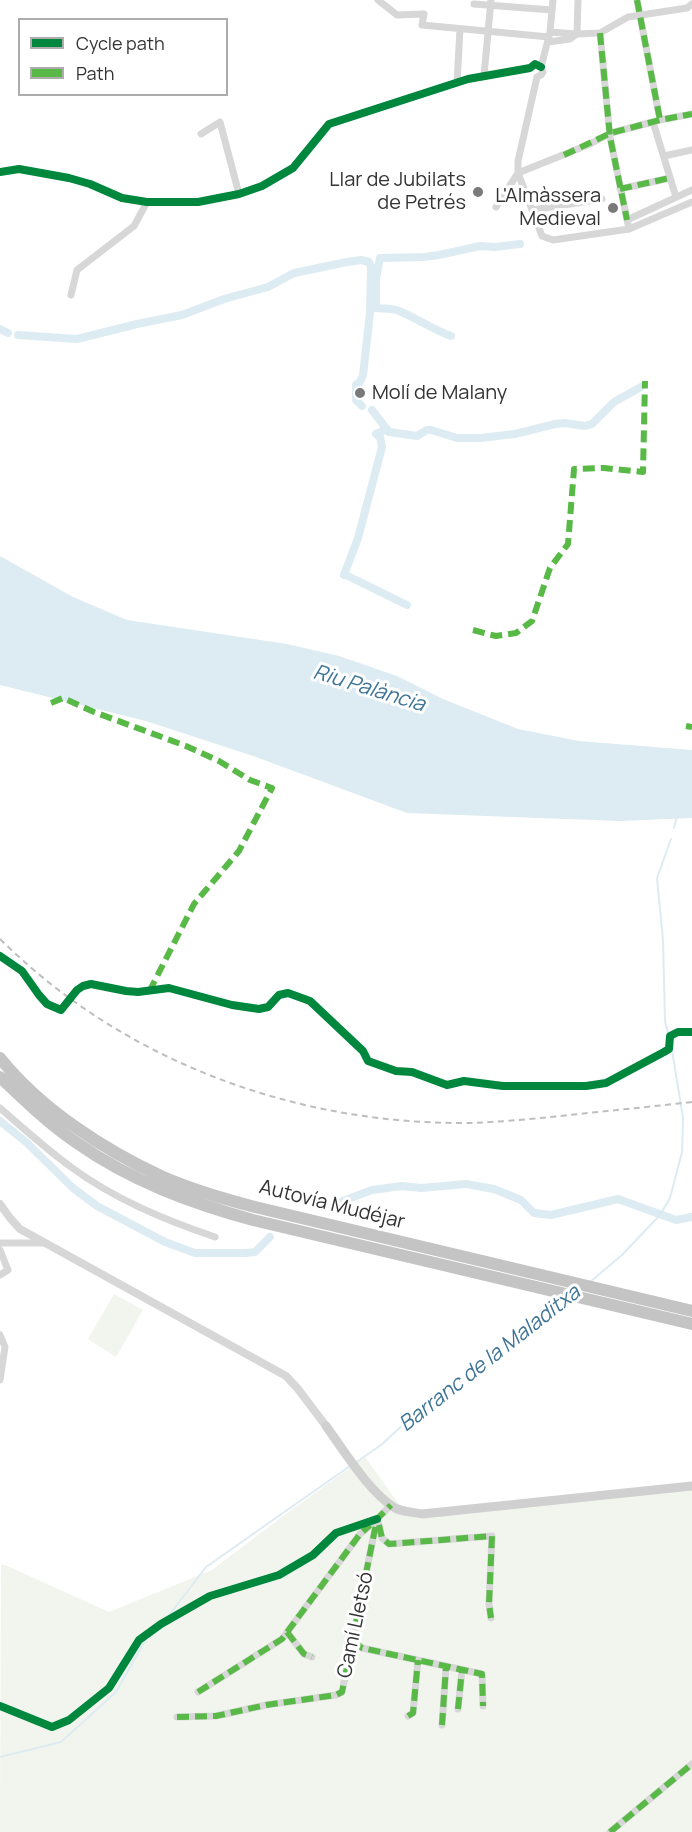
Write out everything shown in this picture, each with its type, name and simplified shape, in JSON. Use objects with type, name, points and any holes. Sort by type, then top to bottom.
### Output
[{"type":"highway","name":"Autovía Mudéjar","points":[[0,1058],[42,1100],[81,1130],[123,1157],[165,1178],[206,1193],[255,1207],[692,1311]]},
{"type":"highway","name":"Autovía Mudéjar","points":[[0,1077],[35,1110],[76,1143],[118,1169],[204,1206],[253,1220],[692,1324]]},
{"type":"main road","points":[[326,1426],[376,1494],[397,1510],[422,1514],[692,1486]]},
{"type":"street","points":[[378,0],[397,15],[424,14],[422,25],[549,37],[600,33],[628,18],[687,8],[692,4]]},
{"type":"street","points":[[553,0],[549,37],[541,67],[542,74],[537,77],[518,161],[518,173],[542,236],[553,240],[629,229],[692,202]]},
{"type":"street","points":[[577,34],[578,0]]},
{"type":"street","points":[[637,0],[657,121],[676,197]]},
{"type":"street","points":[[484,76],[491,3]]},
{"type":"street","points":[[474,4],[528,4],[552,10]]},
{"type":"street","points":[[456,83],[460,29]]},
{"type":"street","points":[[600,33],[611,133],[629,229]]},
{"type":"street","points":[[0,172],[20,170],[69,178],[90,184],[122,198],[147,202],[198,202],[239,194],[262,186],[293,168],[329,124],[456,83],[530,68],[536,64],[541,67]]},
{"type":"street","points":[[530,68],[531,75],[537,77]]},
{"type":"street","points":[[496,207],[518,173],[611,133],[692,114]]},
{"type":"street","points":[[201,134],[220,122],[239,194]]},
{"type":"street","points":[[664,156],[692,150]]},
{"type":"street","points":[[620,189],[670,178]]},
{"type":"street","points":[[627,219],[692,190]]},
{"type":"street","points":[[532,210],[602,199]]},
{"type":"street","points":[[71,295],[77,270],[134,226],[147,202]]},
{"type":"street","points":[[0,1108],[71,1167],[110,1191],[168,1221],[215,1238]]},
{"type":"street","points":[[0,1204],[20,1228],[286,1376],[326,1426]]},
{"type":"street","points":[[0,1243],[47,1243]]},
{"type":"street","points":[[0,1250],[8,1270],[0,1275]]},
{"type":"street","points":[[0,1335],[6,1347],[0,1380]]},
{"type":"street","points":[[198,1692],[282,1639],[360,1534],[391,1505]]},
{"type":"street","points":[[0,1706],[52,1727],[69,1720],[109,1688],[139,1640],[161,1624],[210,1596],[279,1575],[313,1555],[336,1533],[377,1519]]},
{"type":"street","points":[[377,1519],[382,1538],[389,1544],[492,1536],[489,1604],[491,1618]]},
{"type":"street","name":"Camí Lletsó","points":[[177,1717],[216,1716],[266,1705],[336,1695],[342,1692],[377,1519]]},
{"type":"street","points":[[287,1632],[304,1654],[312,1657]]},
{"type":"street","points":[[353,1641],[362,1648],[482,1674],[483,1706]]},
{"type":"street","points":[[408,1716],[413,1713],[418,1660]]},
{"type":"street","points":[[442,1725],[446,1667]]},
{"type":"street","points":[[458,1709],[462,1670]]},
{"type":"street","points":[[610,1832],[692,1764]]},
{"type":"shaded area","points":[[114,1294],[143,1310],[116,1357],[88,1339]]},
{"type":"shaded area","points":[[365,1457],[404,1511],[462,1509],[692,1488],[692,1832],[0,1832],[1,1565],[109,1612],[212,1570]]},
{"type":"water","name":"Riu Palància","points":[[0,556],[73,597],[127,620],[287,644],[339,656],[397,676],[443,699],[518,729],[579,741],[692,750],[692,818],[619,821],[407,813],[256,757],[146,721],[0,685]]},
{"type":"waterway","points":[[451,336],[399,311],[376,308],[376,279],[380,258],[424,257],[480,246],[520,244]]},
{"type":"waterway","points":[[18,335],[77,339],[182,315],[224,299],[268,287],[294,273],[361,260],[369,262],[371,267],[370,313],[363,375],[356,385],[356,400],[362,406]]},
{"type":"waterway","points":[[0,329],[8,333]]},
{"type":"waterway","points":[[372,410],[389,432],[417,436],[431,430],[457,438],[480,438],[515,434],[555,424],[585,426],[592,424],[614,402],[641,387]]},
{"type":"waterway","points":[[344,575],[358,538],[382,447],[380,437],[376,434],[387,429]]},
{"type":"waterway","points":[[350,577],[407,605]]},
{"type":"waterway","name":"Barranc de la Maladitxa","points":[[674,828],[677,816]]},
{"type":"waterway","name":"Barranc de la Maladitxa","points":[[590,1282],[622,1255],[660,1215],[670,1198],[682,1152],[683,1118],[665,1021],[663,940],[657,878],[671,839]]},
{"type":"waterway","points":[[0,1121],[26,1142],[73,1188],[97,1206],[165,1242],[195,1253],[245,1253],[255,1252],[270,1237]]},
{"type":"waterway","points":[[340,1202],[372,1190],[402,1186],[421,1188],[466,1184],[494,1189],[521,1200],[534,1213],[551,1215],[618,1199],[676,1220],[692,1217]]},
{"type":"waterway","name":"Barranc de la Maladitxa","points":[[355,1463],[381,1445],[429,1401],[570,1299]]},
{"type":"waterway","name":"Barranc de la Maladitxa","points":[[167,1618],[206,1567],[350,1466]]},
{"type":"waterway","name":"Barranc de la Maladitxa","points":[[0,1757],[61,1742],[116,1692],[146,1639]]},
{"type":"railway","points":[[0,939],[49,982],[101,1020],[158,1052],[217,1078],[278,1098],[341,1112],[405,1121],[470,1123],[692,1102]]},
{"type":"marked path","points":[[637,0],[660,120]]},
{"type":"marked path","points":[[600,33],[610,137],[627,220]]},
{"type":"marked path","points":[[564,155],[611,133],[692,114]]},
{"type":"marked path","points":[[620,189],[670,178]]},
{"type":"marked path","points":[[473,630],[496,636],[516,633],[532,621],[550,568],[568,544],[574,469],[604,468],[643,472],[645,381]]},
{"type":"marked path","points":[[51,703],[63,698],[186,746],[219,761],[250,780],[272,788],[239,851],[194,904],[150,990]]},
{"type":"marked path","points":[[686,726],[692,727]]},
{"type":"marked path","points":[[177,1717],[216,1716],[266,1705],[336,1695],[342,1692],[377,1519],[391,1505]]},
{"type":"marked path","points":[[198,1692],[282,1639],[360,1534],[370,1525]]},
{"type":"marked path","points":[[379,1525],[382,1538],[389,1544],[492,1536],[489,1604],[491,1618]]},
{"type":"marked path","points":[[287,1632],[304,1654],[312,1657]]},
{"type":"marked path","points":[[353,1641],[362,1648],[482,1674],[483,1706]]},
{"type":"marked path","points":[[408,1716],[413,1713],[418,1660]]},
{"type":"marked path","points":[[442,1725],[446,1667]]},
{"type":"marked path","points":[[458,1709],[462,1670]]},
{"type":"marked path","points":[[610,1832],[692,1764]]},
{"type":"cycle path","points":[[0,172],[19,169],[69,178],[90,184],[122,198],[147,202],[198,202],[239,194],[262,186],[293,168],[329,124],[468,79],[530,68],[535,64],[541,67]]},
{"type":"cycle path","points":[[0,956],[22,971],[47,1004],[61,1010],[77,990],[91,984],[138,992],[169,988],[232,1005],[259,1009],[268,1007],[279,995],[288,993],[310,1001],[363,1051],[368,1061],[396,1071],[412,1072],[447,1085],[464,1081],[503,1086],[586,1086],[606,1083],[669,1049],[670,1036],[678,1032],[692,1032]]},
{"type":"cycle path","points":[[0,1706],[52,1727],[69,1720],[109,1688],[139,1640],[161,1624],[210,1596],[279,1575],[313,1555],[336,1533],[377,1519]]},
{"type":"place","name":"Llar de Jubilats de Petrés","points":[[478,192]]},
{"type":"place","name":"L'Almàssera Medieval","points":[[613,208]]},
{"type":"place","name":"Molí de Malany","points":[[360,393]]}]
